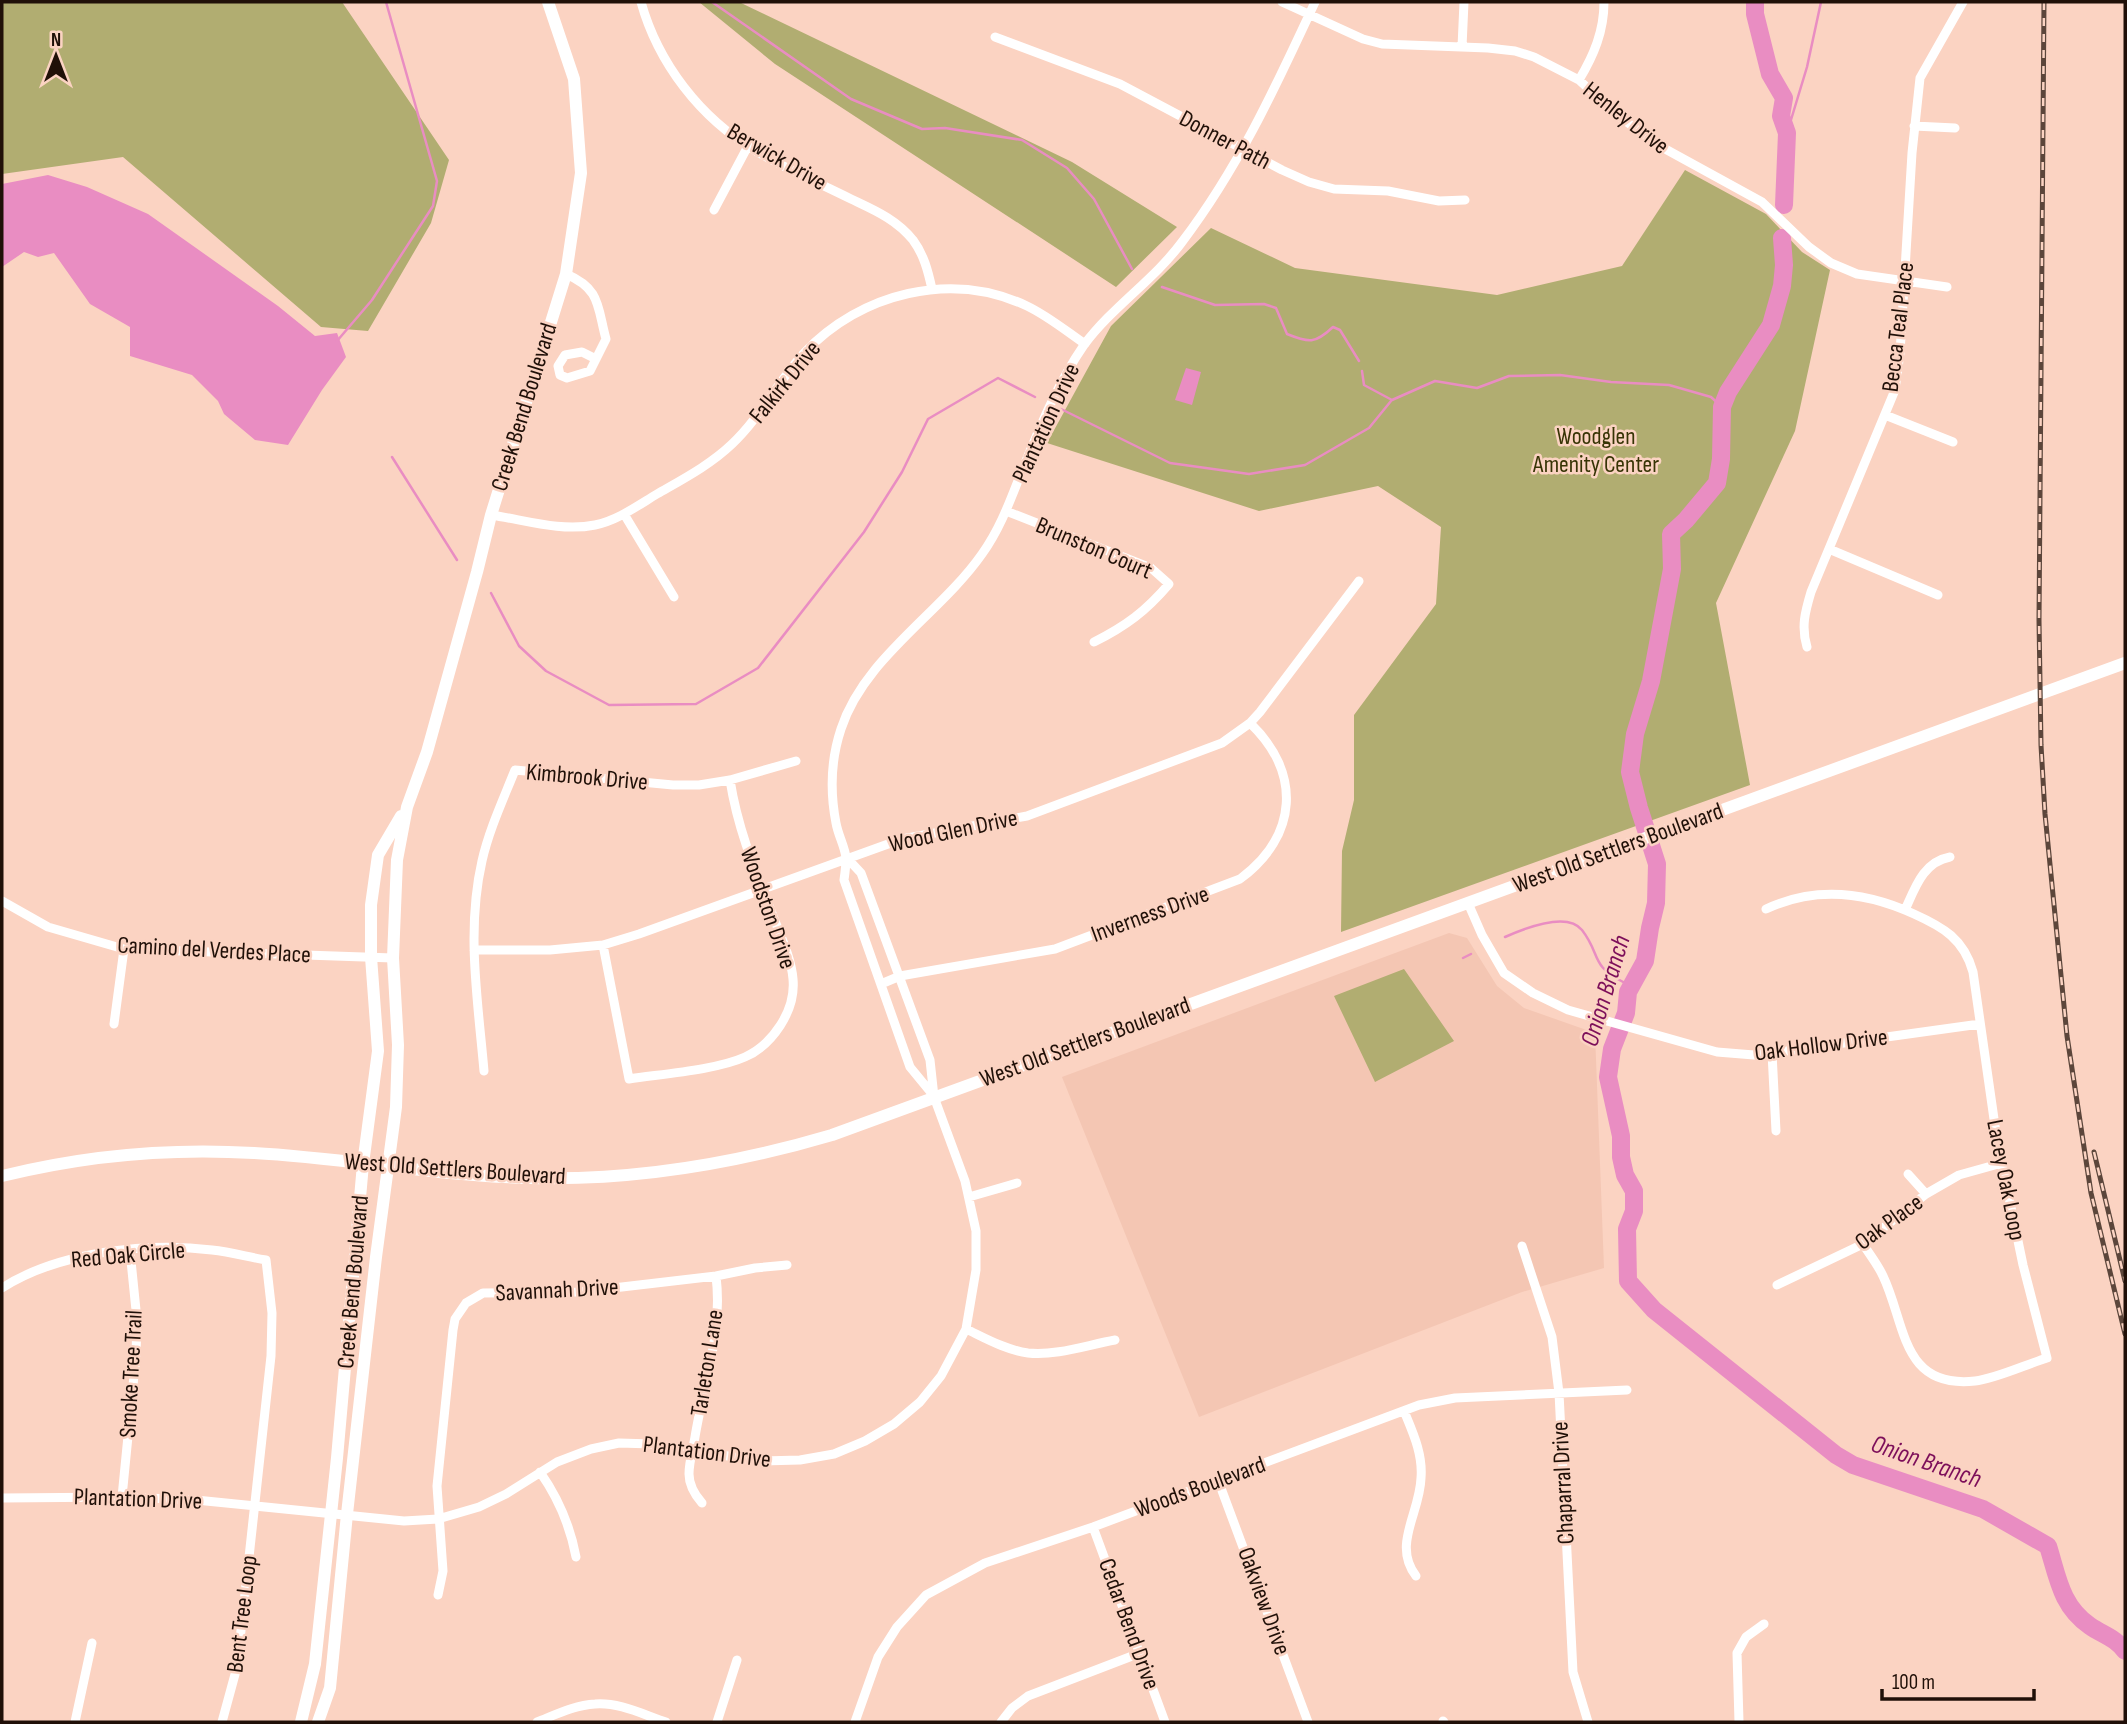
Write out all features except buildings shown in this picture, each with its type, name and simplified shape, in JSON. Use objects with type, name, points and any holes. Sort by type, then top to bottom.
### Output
[{"type":"street","name":"Creek Bend Boulevard","points":[[318,1722],[330,1688],[347,1514],[397,1107],[398,1045],[393,958],[397,860],[407,807],[430,739],[491,515],[566,274],[581,173],[574,79],[548,2]]},
{"type":"street","name":"Berwick Drive","points":[[641,2],[658,46],[687,92],[712,118],[748,146],[879,211],[900,226],[924,260],[932,289]]},
{"type":"street","name":"Henley Drive","points":[[1282,2],[1363,39],[1382,44],[1515,51],[1542,60],[1579,80],[1616,114],[1658,145],[1762,202],[1809,247],[1831,263],[1857,274],[1947,288]]},
{"type":"street","name":"Plantation Drive","points":[[934,1097],[911,1067],[844,880],[846,857],[836,823],[832,788],[836,744],[856,695],[878,667],[974,565],[994,536],[1041,426],[1085,344],[1180,244],[1223,185],[1244,149],[1315,2]]},
{"type":"street","points":[[1462,47],[1464,2]]},
{"type":"street","points":[[1579,80],[1594,54],[1603,23],[1604,2]]},
{"type":"street","name":"Becca Teal Place","points":[[1807,647],[1802,633],[1805,613],[1895,390],[1900,353],[1914,126],[1920,78],[1963,2]]},
{"type":"street","name":"Donner Path","points":[[995,37],[1120,84],[1309,182],[1334,189],[1388,191],[1439,201],[1465,200]]},
{"type":"street","points":[[1914,126],[1955,128]]},
{"type":"street","points":[[714,210],[748,146]]},
{"type":"street","points":[[566,274],[584,282],[593,292],[606,340],[596,359]]},
{"type":"street","name":"Falkirk Drive","points":[[491,515],[564,527],[582,527],[624,514],[705,465],[733,443],[802,355],[842,320],[890,298],[932,289],[975,290],[1010,300],[1043,315],[1085,344]]},
{"type":"street","points":[[1885,415],[1953,442]]},
{"type":"street","name":"Brunston Court","points":[[1006,511],[1151,568],[1169,584],[1124,627],[1094,642]]},
{"type":"street","points":[[624,514],[674,597]]},
{"type":"street","points":[[1829,549],[1938,595]]},
{"type":"street","name":"Wood Glen Drive","points":[[474,950],[550,950],[603,945],[846,857],[902,839],[1027,816],[1205,751],[1223,743],[1261,712],[1359,581]]},
{"type":"street","name":"West Old Settlers Boulevard","points":[[2,1176],[96,1159],[202,1152],[254,1153],[527,1178],[638,1174],[701,1167],[757,1156],[832,1135],[2125,663]]},
{"type":"street","name":"Inverness Drive","points":[[881,984],[900,976],[1055,949],[1240,879],[1273,848],[1284,820],[1286,805],[1281,768],[1262,735],[1250,723]]},
{"type":"street","name":"Kimbrook Drive","points":[[484,1071],[474,950],[474,914],[482,859],[515,770],[673,785],[699,785],[730,780],[796,761]]},
{"type":"street","name":"Woodston Drive","points":[[603,945],[629,1079],[744,1058],[766,1045],[785,1017],[793,989],[788,955],[741,832],[730,780]]},
{"type":"street","name":"Creek Bend Boulevard","points":[[301,1722],[315,1664],[332,1513],[363,1164],[378,1051],[371,957],[371,905],[378,855],[407,807]]},
{"type":"street","name":"Plantation Drive","points":[[2,1498],[122,1497],[255,1504],[404,1521],[438,1519],[479,1507],[574,1455],[618,1443],[653,1444],[759,1461],[784,1461],[817,1457],[850,1448],[880,1434],[920,1402],[942,1376],[966,1329],[976,1270],[976,1231],[965,1181],[934,1097],[930,1060],[861,873],[846,857]]},
{"type":"street","points":[[1905,910],[1925,870],[1940,859],[1950,857]]},
{"type":"street","name":"Lacey Oak Loop","points":[[1766,909],[1790,900],[1843,893],[1879,900],[1905,910],[1945,929],[1964,947],[1973,972],[2002,1163],[2023,1265],[2047,1357],[1977,1381],[1951,1381],[1927,1372],[1910,1353],[1883,1277],[1863,1244]]},
{"type":"street","name":"Camino del Verdes Place","points":[[2,901],[48,927],[124,949],[393,958]]},
{"type":"street","name":"Oak Hollow Drive","points":[[1468,903],[1482,935],[1504,973],[1533,993],[1568,1010],[1717,1052],[1772,1053],[1980,1024]]},
{"type":"street","points":[[114,1024],[124,949]]},
{"type":"street","points":[[1772,1053],[1776,1131]]},
{"type":"street","name":"Oak Place","points":[[1777,1285],[1863,1244],[1926,1194],[1959,1175],[2002,1163]]},
{"type":"street","points":[[1908,1174],[1926,1194]]},
{"type":"street","points":[[969,1197],[1017,1183]]},
{"type":"street","name":"Chaparral Drive","points":[[1522,1246],[1552,1336],[1559,1393],[1573,1663],[1576,1688],[1588,1722]]},
{"type":"street","name":"Red Oak Circle","points":[[2,1288],[33,1271],[66,1260],[130,1251],[185,1248],[266,1260],[272,1313],[272,1348],[255,1504]]},
{"type":"street","name":"Smoke Tree Trail","points":[[122,1497],[136,1355],[130,1251]]},
{"type":"street","name":"Savannah Drive","points":[[438,1595],[443,1571],[436,1486],[453,1330],[455,1319],[466,1303],[483,1293],[579,1292],[787,1265]]},
{"type":"street","name":"Tarleton Lane","points":[[702,1503],[694,1493],[689,1477],[716,1340],[719,1312],[716,1276]]},
{"type":"street","points":[[966,1329],[1026,1353],[1048,1353],[1115,1340]]},
{"type":"street","name":"Woods Boulevard","points":[[855,1722],[878,1657],[898,1627],[926,1595],[985,1563],[1093,1527],[1404,1411],[1455,1398],[1627,1390]]},
{"type":"street","points":[[1404,1411],[1417,1443],[1422,1466],[1419,1497],[1405,1545],[1406,1558],[1416,1576]]},
{"type":"street","points":[[540,1472],[562,1509],[576,1557]]},
{"type":"street","name":"Oakview Drive","points":[[1218,1479],[1308,1722]]},
{"type":"street","name":"Bent Tree Loop","points":[[222,1722],[237,1667],[255,1504]]},
{"type":"street","name":"Cedar Bend Drive","points":[[1093,1527],[1165,1722]]},
{"type":"street","points":[[1739,1722],[1737,1653],[1746,1637],[1764,1624]]},
{"type":"street","points":[[75,1722],[92,1643]]},
{"type":"street","points":[[1001,1722],[1012,1708],[1028,1696],[1140,1653]]},
{"type":"street","points":[[717,1722],[737,1661]]},
{"type":"street","points":[[537,1722],[575,1707],[596,1704],[617,1706],[666,1722]]},
{"type":"shaded area","points":[[48,175],[87,187],[148,214],[278,306],[315,336],[337,333],[346,357],[288,445],[255,440],[224,414],[218,401],[192,375],[130,356],[130,327],[90,304],[54,253],[38,257],[24,252],[2,267],[2,184]]},
{"type":"shaded area","points":[[1186,368],[1201,372],[1192,405],[1175,400]]},
{"type":"shaded area","points":[[1449,933],[1467,938],[1497,986],[1524,1008],[1595,1033],[1604,1268],[1522,1292],[1199,1417],[1062,1077]]},
{"type":"green space","points":[[2,2],[342,2],[449,160],[431,223],[368,331],[321,327],[123,157],[2,174]]},
{"type":"green space","points":[[699,2],[739,2],[1072,162],[1177,227],[1116,287],[775,64]]},
{"type":"green space","name":"Woodglen Amenity Center","points":[[1685,170],[1766,214],[1802,252],[1830,270],[1795,431],[1716,603],[1750,785],[1341,932],[1342,851],[1354,800],[1354,715],[1436,604],[1441,527],[1378,486],[1259,511],[1047,443],[1111,326],[1211,228],[1295,268],[1497,295],[1622,266]]},
{"type":"green space","points":[[1404,969],[1454,1041],[1375,1082],[1334,996]]},
{"type":"waterway","points":[[337,341],[372,300],[433,206],[437,181],[386,2]]},
{"type":"waterway","points":[[712,2],[851,99],[922,129],[945,128],[1022,140],[1067,168],[1094,199],[1132,269]]},
{"type":"waterway","name":"Onion Branch","points":[[1755,2],[1755,14],[1770,74],[1784,98],[1781,116],[1787,133],[1784,205]]},
{"type":"waterway","points":[[1787,133],[1807,67],[1821,2]]},
{"type":"waterway","name":"Onion Branch","points":[[1782,238],[1782,286],[1771,325],[1728,392],[1722,407],[1721,459],[1717,483],[1671,534],[1672,569],[1651,681],[1635,734],[1630,772],[1657,864],[1656,903],[1645,961],[1628,992],[1626,1013],[1612,1049],[1608,1077],[1621,1136],[1621,1157],[1625,1175],[1634,1191],[1634,1211],[1627,1229],[1628,1281],[1654,1310],[1836,1455],[1853,1465],[1983,1509],[2048,1546],[2058,1580],[2073,1610],[2125,1651]]},
{"type":"waterway","points":[[1162,287],[1215,305],[1264,304],[1276,308],[1287,334],[1301,339],[1316,339],[1333,327],[1340,330],[1359,361]]},
{"type":"waterway","points":[[1362,371],[1364,385],[1392,400],[1435,381],[1477,388],[1509,376],[1560,375],[1611,382],[1669,385],[1711,397],[1722,407]]},
{"type":"waterway","points":[[491,593],[519,646],[546,671],[609,705],[696,704],[758,668],[864,532],[902,472],[928,419],[998,378],[1035,397]]},
{"type":"waterway","points":[[1061,409],[1170,463],[1249,474],[1305,465],[1369,428],[1391,401]]},
{"type":"waterway","points":[[392,457],[457,560]]},
{"type":"waterway","points":[[1505,937],[1545,923],[1566,922],[1575,925],[1588,939],[1597,960],[1606,971],[1625,983],[1628,992]]},
{"type":"waterway","points":[[1463,958],[1471,954]]},
{"type":"railway","points":[[2044,2],[2039,620],[2045,814],[2067,1036],[2091,1193],[2125,1334]]},
{"type":"railway","points":[[2094,1152],[2125,1281]]}]
